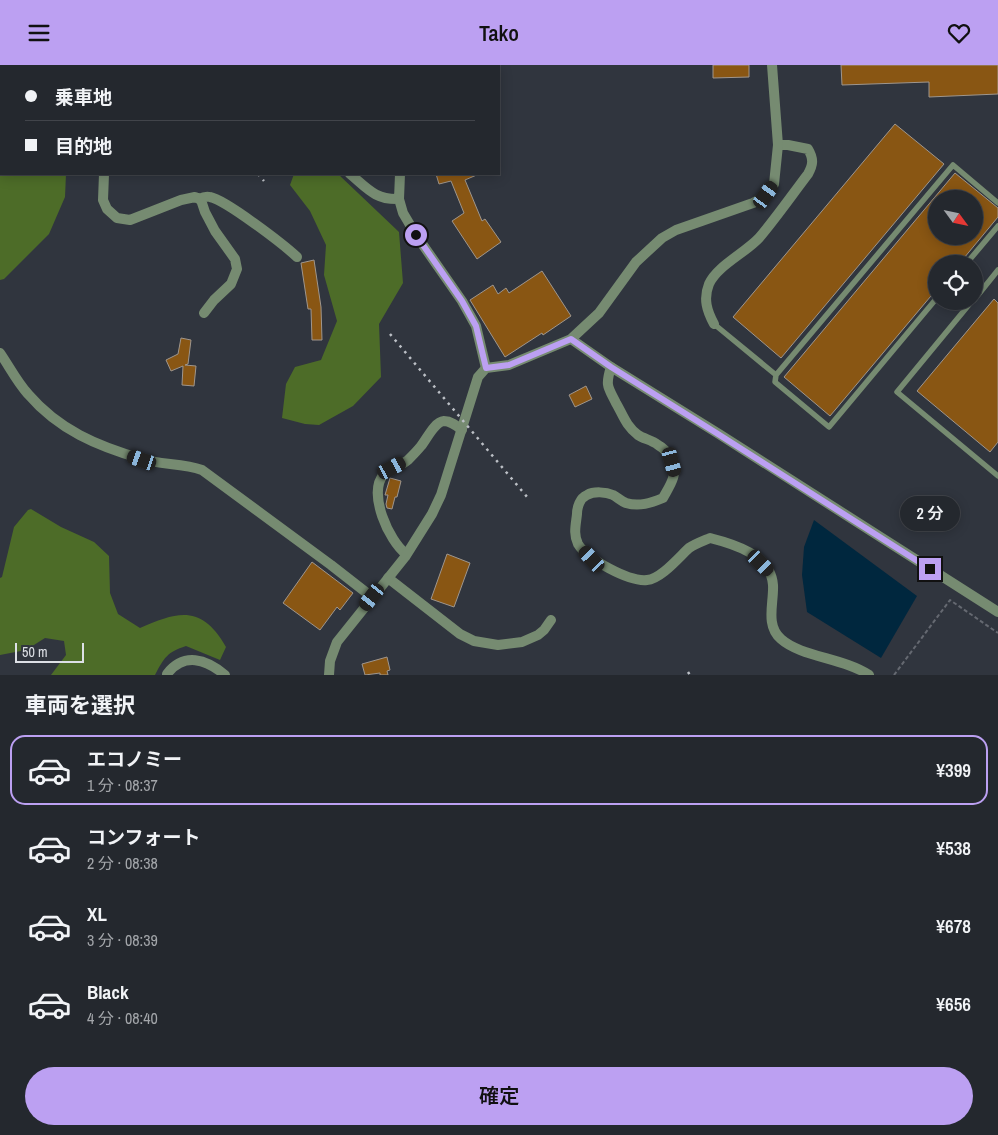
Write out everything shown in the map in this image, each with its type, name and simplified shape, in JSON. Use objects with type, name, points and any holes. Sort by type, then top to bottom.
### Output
[{"type":"street","points":[[329,675],[330,661],[338,642],[420,535],[441,495],[478,377],[486,368],[509,365],[571,339],[599,313],[636,262],[662,237],[753,203],[766,195],[774,184],[778,145],[772,65]]},
{"type":"street","points":[[714,325],[708,313],[706,299],[708,285],[714,275],[758,239],[813,165],[812,156],[808,149],[778,145]]},
{"type":"street","points":[[104,175],[103,200],[107,209],[117,219],[130,220],[181,200],[195,197],[201,200],[215,231],[235,259],[237,269],[232,284],[214,300],[204,313]]},
{"type":"street","points":[[351,175],[366,189],[377,195],[387,199],[399,199]]},
{"type":"street","points":[[400,175],[399,199],[403,213],[462,301],[476,326],[486,368]]},
{"type":"street","points":[[199,199],[205,196],[212,197],[224,204],[297,257]]},
{"type":"street","points":[[571,339],[611,367],[998,612]]},
{"type":"street","points":[[1,358],[27,393],[56,421],[73,433],[86,440],[142,460],[202,470],[372,597]]},
{"type":"street","points":[[611,367],[607,387],[621,415],[629,427],[666,451],[673,467],[673,477],[663,498],[648,504],[626,503],[607,493],[586,495],[578,505],[574,533],[578,544],[592,559],[612,570],[627,576],[648,580],[662,573],[691,547],[710,539],[744,549],[770,571],[773,584],[771,620],[780,638],[790,646],[834,659],[868,675]]},
{"type":"street","points":[[406,554],[398,547],[381,516],[379,506],[380,482],[384,474],[407,461],[416,452],[438,423],[445,421],[452,423],[462,430]]},
{"type":"street","points":[[388,578],[441,620],[474,641],[498,645],[522,642],[538,635],[551,620]]},
{"type":"street","points":[[167,675],[172,667],[191,659],[209,664],[225,675]]},
{"type":"lane","points":[[928,309],[829,427],[775,383],[776,375],[953,165],[998,203]]},
{"type":"lane","points":[[974,255],[998,226]]},
{"type":"lane","points":[[983,288],[998,270]]},
{"type":"lane","points":[[965,310],[897,392],[998,476]]},
{"type":"lane","points":[[714,325],[776,375]]},
{"type":"path","points":[[894,675],[950,601],[998,633]]},
{"type":"green space","points":[[0,175],[66,175],[65,197],[49,234],[4,279],[0,280]]},
{"type":"green space","points":[[294,175],[339,175],[399,232],[403,283],[379,324],[381,377],[353,406],[319,425],[305,424],[282,418],[286,384],[295,367],[321,360],[337,321],[324,275],[326,245],[310,211],[290,185]]},
{"type":"green space","points":[[31,509],[61,527],[94,542],[109,556],[110,593],[118,614],[140,628],[178,615],[189,615],[199,618],[217,633],[226,647],[220,660],[186,646],[167,656],[155,675],[51,675],[66,655],[64,641],[45,638],[26,650],[0,655],[0,578],[2,577],[14,527]]},
{"type":"water","points":[[814,520],[917,596],[881,658],[807,612],[802,575],[804,547]]},
{"type":"building","points":[[713,65],[749,65],[749,77],[713,78]]},
{"type":"building","points":[[841,65],[998,65],[998,94],[929,97],[929,82],[842,85]]},
{"type":"building","points":[[895,124],[944,164],[781,358],[733,317]]},
{"type":"building","points":[[955,173],[976,190],[941,190]]},
{"type":"building","points":[[436,175],[477,175],[465,180],[482,221],[485,219],[501,242],[477,259],[452,221],[464,213],[451,181],[439,184]]},
{"type":"building","points":[[983,196],[998,208],[998,217],[983,235]]},
{"type":"building","points":[[928,205],[928,245],[975,245],[966,255],[928,255],[928,300],[830,416],[784,377]]},
{"type":"building","points":[[314,260],[321,307],[322,340],[312,340],[311,309],[308,309],[301,263]]},
{"type":"building","points":[[542,271],[571,316],[505,357],[470,300],[493,285],[498,294],[506,288],[509,293]]},
{"type":"building","points":[[994,299],[998,303],[998,442],[990,452],[917,391]]},
{"type":"building","points":[[181,338],[191,340],[188,364],[185,365],[196,366],[194,386],[182,385],[183,366],[171,371],[166,360],[178,354]]},
{"type":"building","points":[[586,386],[592,399],[575,407],[569,395]]},
{"type":"building","points":[[390,478],[401,481],[392,509],[387,508],[388,495],[385,495]]},
{"type":"building","points":[[447,554],[470,563],[454,607],[431,599]]},
{"type":"building","points":[[312,562],[353,593],[340,610],[337,607],[320,630],[283,603]]},
{"type":"building","points":[[387,657],[390,670],[387,671],[388,675],[380,675],[380,673],[365,675],[362,664]]},
{"type":"railway","points":[[259,175],[264,181]]},
{"type":"railway","points":[[390,334],[528,498]]},
{"type":"route","points":[[416,235],[462,301],[476,326],[480,336],[486,368],[509,365],[571,339],[611,367],[930,569]]}]
